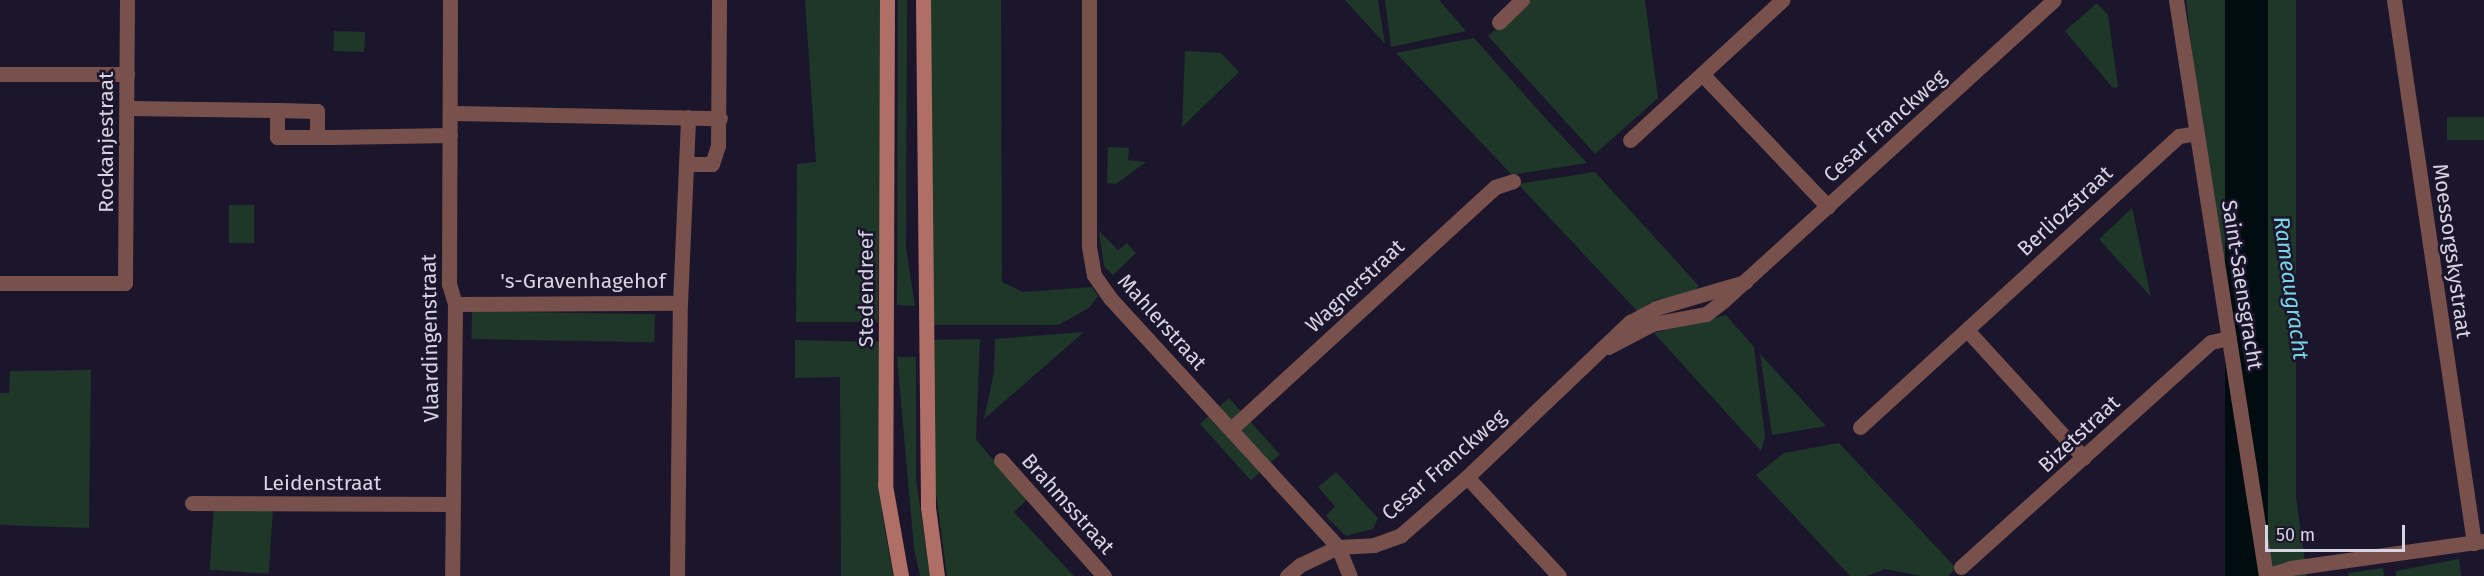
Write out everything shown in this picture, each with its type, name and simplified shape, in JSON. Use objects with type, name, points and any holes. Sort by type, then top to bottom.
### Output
[{"type":"main road","name":"Stedendreef","points":[[888,0],[885,485],[900,576]]},
{"type":"main road","points":[[923,0],[928,507],[937,576]]},
{"type":"street","name":"Rockanjestraat","points":[[0,283],[125,283],[127,0]]},
{"type":"street","name":"Vlaardingenstraat","points":[[450,0],[450,284],[455,304],[452,576]]},
{"type":"street","points":[[686,164],[712,164],[718,146],[720,118],[719,0]]},
{"type":"street","name":"Mahlerstraat","points":[[1089,0],[1089,247],[1094,275],[1110,298],[1338,547],[1350,576]]},
{"type":"street","points":[[1499,22],[1522,0]]},
{"type":"street","points":[[1630,140],[1782,0]]},
{"type":"street","name":"Cesar Franckweg","points":[[1287,576],[1300,565],[1338,547],[1374,545],[1401,535],[1608,347],[1630,322],[1656,308],[1744,282],[2054,0]]},
{"type":"street","name":"Saint-Saensgracht","points":[[2176,0],[2266,576]]},
{"type":"street","name":"Moessorgskystraat","points":[[2394,0],[2479,542]]},
{"type":"street","points":[[0,74],[127,74]]},
{"type":"street","points":[[1702,74],[1828,207]]},
{"type":"street","points":[[127,108],[317,111],[317,137]]},
{"type":"street","points":[[277,110],[277,136],[450,135]]},
{"type":"street","points":[[451,113],[720,118]]},
{"type":"street","name":"'s-Gravenhagehof","points":[[455,304],[680,303],[688,117]]},
{"type":"street","name":"Berliozstraat","points":[[1860,427],[2179,135],[2197,133]]},
{"type":"street","name":"Wagnerstraat","points":[[1231,429],[1495,187],[1513,181]]},
{"type":"street","points":[[676,576],[680,303]]},
{"type":"street","points":[[1967,330],[2084,458]]},
{"type":"street","name":"Bizetstraat","points":[[1961,567],[2211,342],[2229,338]]},
{"type":"street","name":"Brahmsstraat","points":[[1001,460],[1104,576]]},
{"type":"street","points":[[1467,477],[1559,576]]},
{"type":"street","name":"Leidenstraat","points":[[192,503],[452,504]]},
{"type":"street","points":[[2266,576],[2291,568],[2479,542]]},
{"type":"green space","points":[[805,0],[881,0],[878,322],[796,322],[797,164],[816,162]]},
{"type":"green space","points":[[898,0],[907,0],[906,248],[915,306],[897,305]]},
{"type":"green space","points":[[931,0],[1001,0],[1002,282],[1023,292],[1092,287],[1098,296],[1089,308],[1058,325],[929,325]]},
{"type":"green space","points":[[1345,0],[1378,0],[1385,44]]},
{"type":"green space","points":[[1385,0],[1439,0],[1466,31],[1391,47]]},
{"type":"green space","points":[[1529,0],[1645,0],[1658,98],[1595,154],[1488,36]]},
{"type":"green space","points":[[2186,0],[2227,0],[2307,576],[2272,576],[2196,86]]},
{"type":"green space","points":[[2268,0],[2296,0],[2296,555],[2268,555]]},
{"type":"green space","points":[[2097,3],[2108,15],[2118,87],[2113,88],[2065,31]]},
{"type":"green space","points":[[334,31],[365,32],[364,52],[333,51]]},
{"type":"green space","points":[[1474,38],[1587,163],[1512,175],[1396,53]]},
{"type":"green space","points":[[1185,51],[1221,53],[1239,72],[1182,127]]},
{"type":"green space","points":[[2447,117],[2484,117],[2484,140],[2447,140]]},
{"type":"green space","points":[[1108,147],[1129,148],[1128,160],[1146,162],[1116,184],[1107,183]]},
{"type":"green space","points":[[1595,172],[1699,286],[1691,293],[1655,300],[1637,311],[1518,184]]},
{"type":"green space","points":[[229,205],[254,205],[254,243],[229,243]]},
{"type":"green space","points":[[2132,208],[2151,297],[2099,239]]},
{"type":"green space","points":[[1099,231],[1118,250],[1127,243],[1136,253],[1113,275],[1104,266]]},
{"type":"green space","points":[[472,311],[655,314],[654,342],[472,339]]},
{"type":"green space","points":[[1726,315],[1754,347],[1765,437],[1761,451],[1654,333]]},
{"type":"green space","points":[[1084,332],[984,419],[994,372],[995,339]]},
{"type":"green space","points":[[980,339],[976,440],[1028,499],[1014,512],[1074,576],[947,576],[934,478],[929,340]]},
{"type":"green space","points":[[795,340],[879,342],[882,512],[893,576],[841,576],[840,377],[795,378]]},
{"type":"green space","points":[[1760,354],[1826,426],[1772,435]]},
{"type":"green space","points":[[897,357],[916,357],[916,479],[930,576],[920,576],[914,548]]},
{"type":"green space","points":[[91,370],[89,528],[0,525],[0,393],[9,393],[10,371]]},
{"type":"green space","points":[[1229,398],[1280,454],[1251,481],[1200,424]]},
{"type":"green space","points":[[1839,443],[1956,568],[1948,576],[1921,576],[1885,569],[1867,576],[1850,576],[1756,475],[1784,453]]},
{"type":"green space","points":[[1336,472],[1378,518],[1373,529],[1346,536],[1326,516],[1335,506],[1318,487]]},
{"type":"green space","points":[[214,506],[273,510],[269,574],[210,570]]},
{"type":"green space","points":[[2459,559],[2461,576],[2396,576],[2396,571]]},
{"type":"green space","points":[[2383,568],[2384,576],[2349,576],[2348,573]]},
{"type":"water","points":[[2225,0],[2268,0],[2268,576],[2225,576]]},
{"type":"water label","name":"Rameaugracht","points":[[2291,288]]}]
